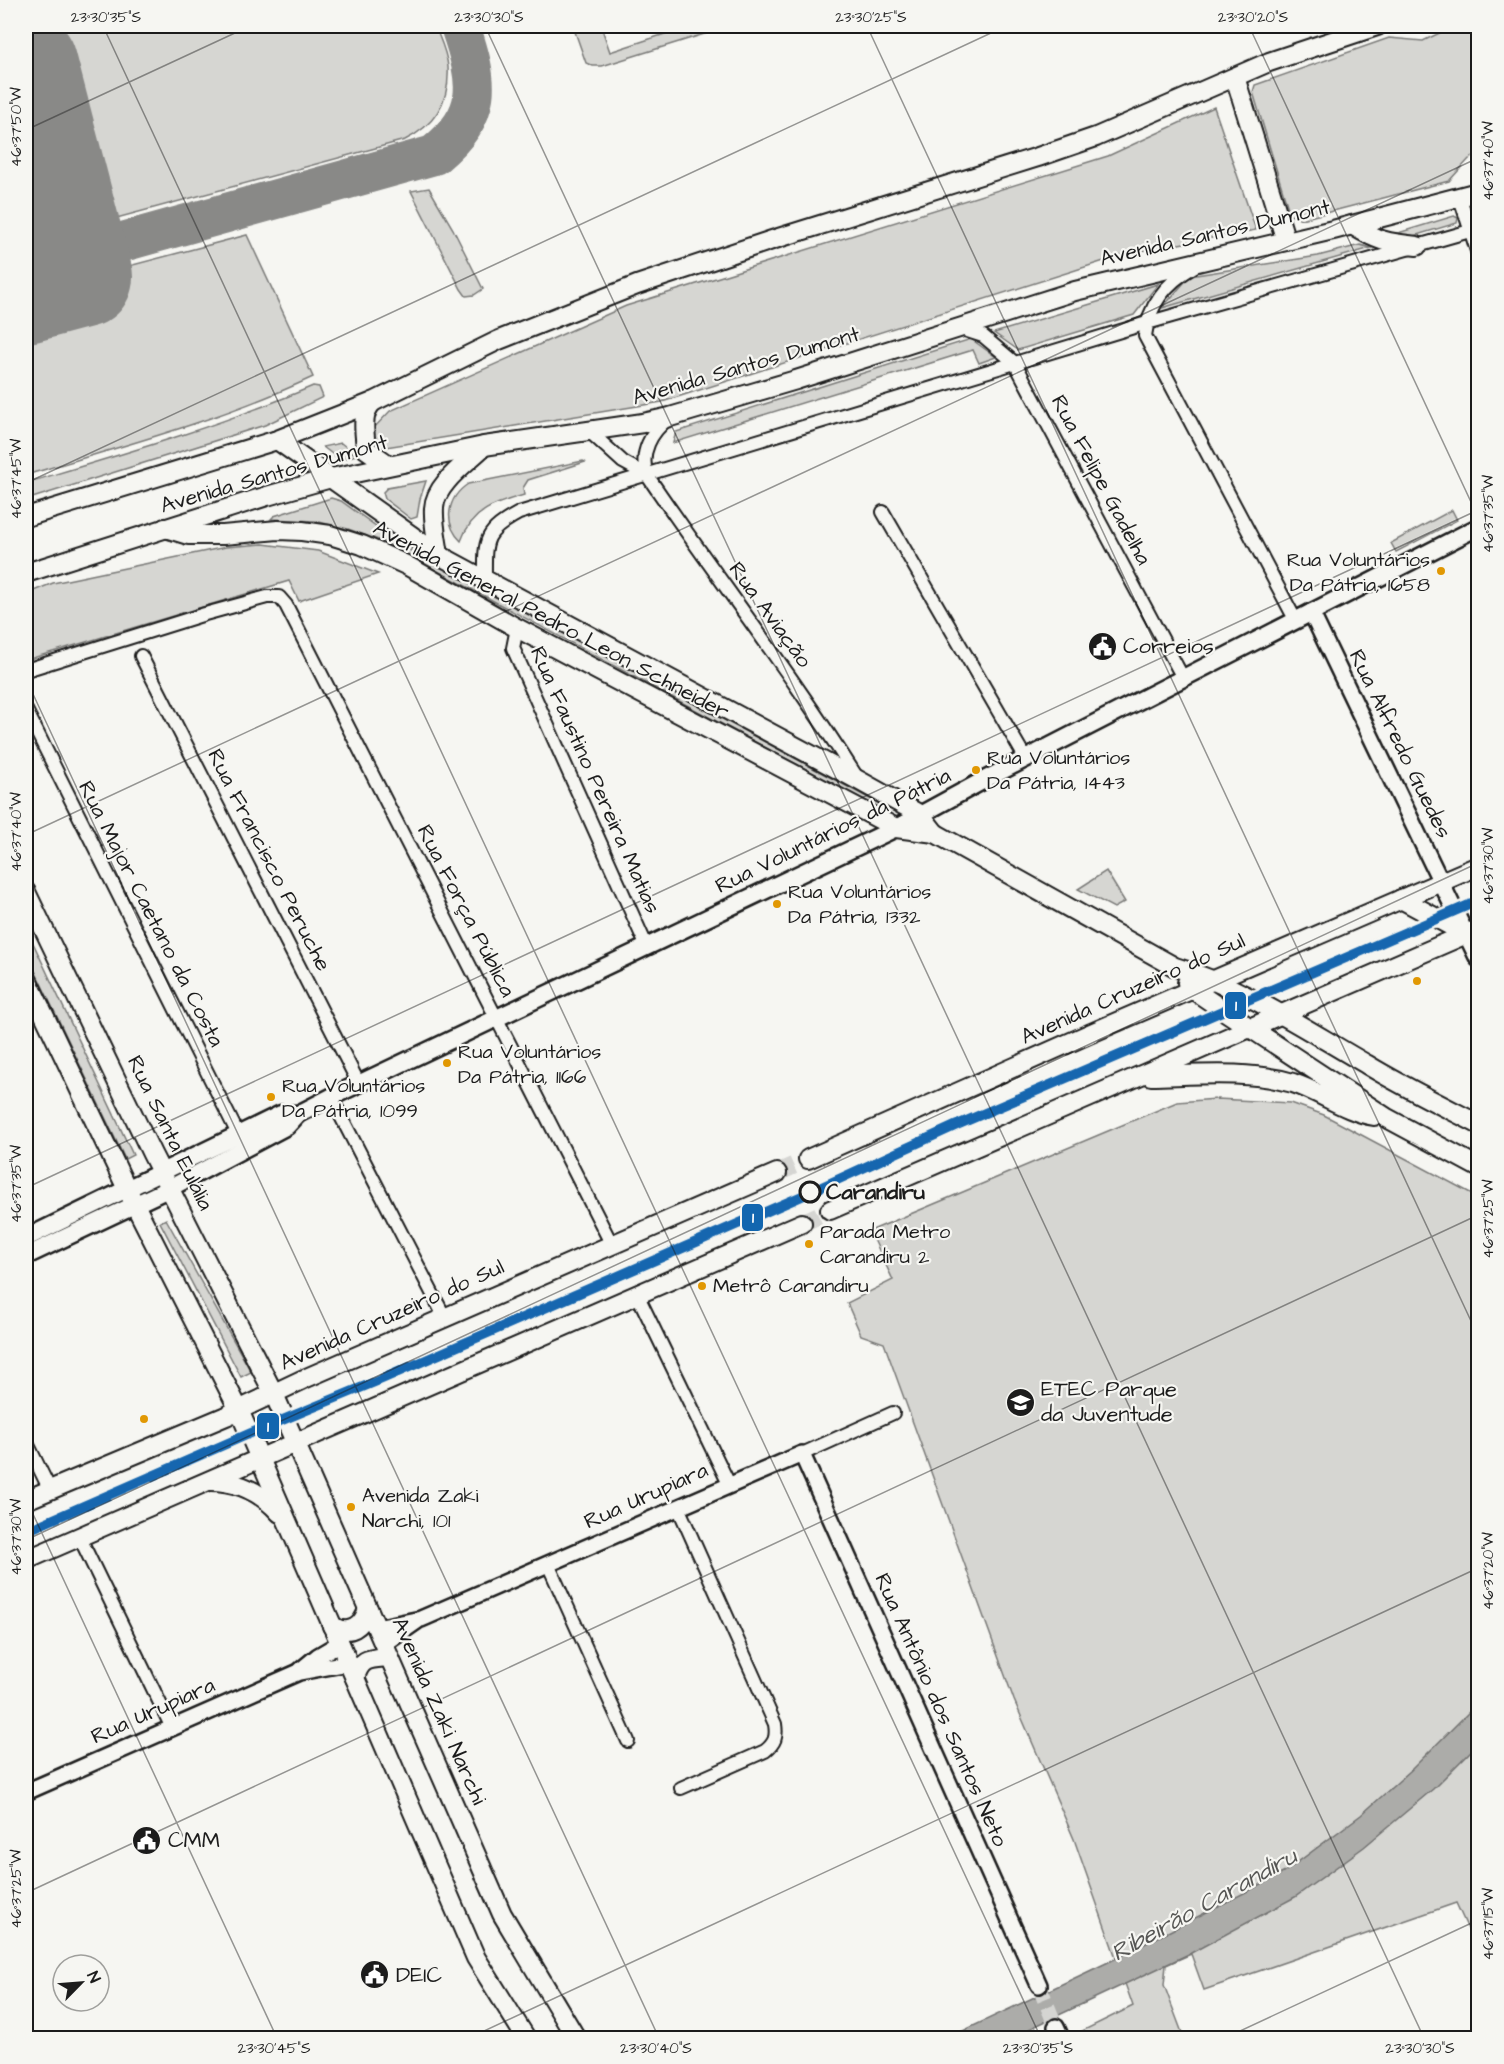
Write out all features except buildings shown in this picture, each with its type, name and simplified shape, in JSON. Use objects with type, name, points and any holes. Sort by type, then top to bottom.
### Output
[{"type":"main road","name":"Avenida Santos Dumont","points":[[26,517],[277,440],[373,402],[499,340],[637,285],[1096,137],[1269,63],[1377,26]]},
{"type":"main road","points":[[1235,77],[1286,241]]},
{"type":"main road","name":"Avenida Santos Dumont","points":[[26,573],[267,496],[331,478],[484,446],[590,432],[670,417],[796,380],[1075,291],[1352,225],[1479,192]]},
{"type":"main road","points":[[1352,225],[1374,239],[1417,246]]},
{"type":"main road","points":[[373,402],[364,418],[366,449],[389,465]]},
{"type":"main road","name":"Avenida General Pedro Leon Schneider","points":[[277,440],[439,555],[921,815]]},
{"type":"main road","points":[[439,555],[434,505],[439,492],[450,477],[484,446]]},
{"type":"main road","name":"Rua Voluntários da Pátria","points":[[26,1256],[48,1237],[165,1180],[287,1126],[298,1114],[332,1097],[896,828],[1479,526]]},
{"type":"main road","name":"Avenida General Pedro Leon Schneider","points":[[165,528],[188,535],[223,536],[278,530],[330,535],[362,545],[406,565],[517,628],[896,828]]},
{"type":"main road","points":[[921,815],[935,833]]},
{"type":"main road","points":[[896,828],[935,833],[1175,967],[1212,981],[1281,1015],[1388,1078],[1479,1124]]},
{"type":"main road","name":"Avenida Cruzeiro do Sul","points":[[808,1159],[1192,989],[1479,866]]},
{"type":"main road","name":"Rua Santa Eulália","points":[[26,892],[165,1180],[274,1394]]},
{"type":"main road","points":[[1401,899],[1472,932]]},
{"type":"main road","points":[[830,1210],[1472,932]]},
{"type":"main road","points":[[1175,967],[1192,989],[1250,1028],[1387,1118],[1479,1167]]},
{"type":"main road","points":[[26,977],[131,1196],[239,1410],[476,1958],[526,2038]]},
{"type":"main road","points":[[1140,1077],[1224,1074],[1263,1076],[1295,1084],[1355,1111],[1387,1118]]},
{"type":"main road","name":"Rua Voluntários da Pátria","points":[[165,1180],[238,1136],[281,1114],[298,1114]]},
{"type":"main road","name":"Avenida Cruzeiro do Sul","points":[[26,1500],[239,1410],[777,1173]]},
{"type":"main road","points":[[26,1560],[802,1222]]},
{"type":"main road","name":"Rua Voluntários da Pátria","points":[[26,1238],[48,1237]]},
{"type":"main road","name":"Avenida Zaki Narchi","points":[[274,1394],[502,1914],[576,2038]]},
{"type":"main road","points":[[205,1481],[228,1482],[248,1488],[268,1500],[289,1527]]},
{"type":"main road","points":[[332,1626],[343,1630],[355,1629],[364,1621],[368,1610]]},
{"type":"main road","points":[[351,1670],[357,1668],[383,1643]]},
{"type":"street","points":[[1460,198],[1479,254]]},
{"type":"street","points":[[485,581],[485,551],[489,534],[500,523],[519,513],[1147,323],[1470,231]]},
{"type":"street","points":[[1208,258],[1176,278],[1157,299],[1147,323],[1145,336],[1296,621]]},
{"type":"street","name":"Rua Felipe Gadelha","points":[[957,328],[983,336],[1015,363],[1184,678]]},
{"type":"street","points":[[647,475],[643,466],[646,447],[659,426],[670,417]]},
{"type":"street","name":"Rua Aviação","points":[[590,432],[623,462],[647,475],[809,705],[858,780]]},
{"type":"street","points":[[883,512],[1026,759]]},
{"type":"street","name":"Rua Força Pública","points":[[26,670],[215,611],[267,597],[279,597],[286,605],[358,743],[612,1245]]},
{"type":"street","name":"Rua Alfredo Guedes","points":[[1311,612],[1441,882],[1472,932],[1479,959]]},
{"type":"street","name":"Rua Faustino Pereira Matias","points":[[517,628],[513,648],[647,947]]},
{"type":"street","name":"Rua Francisco Peruche","points":[[141,656],[359,1084]]},
{"type":"street","name":"Rua Major Caetano da Costa","points":[[26,710],[238,1136]]},
{"type":"street","points":[[332,1097],[444,1318]]},
{"type":"street","points":[[636,1294],[729,1484]]},
{"type":"street","name":"Rua Urupiara","points":[[383,1643],[417,1621],[893,1413]]},
{"type":"street","points":[[26,1441],[50,1490]]},
{"type":"street","name":"Rua Antônio dos Santos Neto","points":[[802,1454],[1038,1985]]},
{"type":"street","points":[[678,1507],[775,1724],[776,1734],[773,1744],[765,1751],[681,1788]]},
{"type":"street","points":[[80,1536],[172,1728]]},
{"type":"street","points":[[548,1564],[628,1741]]},
{"type":"street","name":"Rua Urupiara","points":[[26,1792],[299,1672],[318,1656],[340,1643]]},
{"type":"street","name":"Rua Urupiara","points":[[299,1672],[351,1670]]},
{"type":"shaded area","points":[[26,26],[435,26],[446,57],[448,79],[439,111],[425,127],[405,140],[87,226],[74,222],[64,211],[26,63]]},
{"type":"shaded area","points":[[573,26],[601,26],[610,52],[689,26],[730,26],[602,66],[593,66],[586,63]]},
{"type":"shaded area","points":[[1454,26],[1478,26],[1478,155],[1469,159],[1449,181],[1302,219],[1290,215],[1253,92],[1255,85],[1389,38],[1423,41]]},
{"type":"shaded area","points":[[1214,107],[1256,230],[1129,253],[662,402],[380,448],[371,442],[371,431],[390,411],[626,306],[1108,156]]},
{"type":"shaded area","points":[[429,188],[453,229],[483,289],[474,295],[466,296],[461,289],[411,191]]},
{"type":"shaded area","points":[[1454,216],[1458,218],[1457,223],[1400,240],[1388,236]]},
{"type":"shaded area","points":[[247,235],[313,377],[207,419],[26,475],[26,293]]},
{"type":"shaded area","points":[[1360,245],[1371,248],[1162,308],[1190,276],[1318,256]]},
{"type":"shaded area","points":[[1158,284],[1134,315],[1018,350],[994,333]]},
{"type":"shaded area","points":[[971,339],[996,357],[979,363],[973,350],[673,443],[676,432]]},
{"type":"shaded area","points":[[313,386],[319,387],[323,397],[265,425],[26,500],[26,483],[207,427]]},
{"type":"shaded area","points":[[341,443],[356,455],[340,460],[323,447]]},
{"type":"shaded area","points":[[585,462],[528,480],[523,488],[524,495],[486,509],[472,522],[461,541],[455,534],[450,519],[452,503],[468,484]]},
{"type":"shaded area","points":[[426,481],[417,517],[411,519],[385,499],[383,492],[387,488]]},
{"type":"shaded area","points":[[331,498],[341,501],[408,549],[883,806],[878,808],[384,542],[348,529],[315,521],[271,519],[274,516]]},
{"type":"shaded area","points":[[1452,510],[1457,520],[1396,552],[1391,543]]},
{"type":"shaded area","points":[[263,544],[318,551],[378,574],[299,601],[289,581],[26,660],[26,594],[53,583],[226,547]]},
{"type":"shaded area","points":[[1106,871],[1125,902],[1114,908],[1078,889]]},
{"type":"shaded area","points":[[26,928],[133,1155],[125,1159],[26,952]]},
{"type":"shaded area","points":[[1217,1099],[1291,1103],[1324,1115],[1478,1197],[1478,1937],[1473,1940],[1456,1903],[1204,1990],[1191,1954],[1166,1965],[1164,1985],[1184,2038],[1083,2038],[1080,2032],[1133,2006],[1074,1839],[1014,1700],[884,1343],[861,1335],[847,1303],[893,1280],[870,1231],[1177,1102]]},
{"type":"shaded area","points":[[166,1219],[251,1372],[241,1377],[160,1222]]},
{"type":"shaded area","points":[[1478,1703],[1478,1744],[1433,1789],[1364,1847],[1295,1897],[1191,1953],[1010,2038],[948,2038],[1119,1957],[1283,1873],[1361,1815],[1410,1771]]},
{"type":"taxiway","points":[[26,233],[35,245],[47,252],[76,255],[434,155],[451,140],[470,111],[474,81],[460,26]]},
{"type":"runway","points":[[26,63],[82,277],[26,292]]},
{"type":"tunnel","points":[[777,1173],[808,1159]]},
{"type":"tunnel","points":[[802,1223],[830,1210]]},
{"type":"tunnel","points":[[1039,1985],[1056,2027]]},
{"type":"transit line","name":"1","points":[[26,1531],[382,1379],[802,1196],[957,1125],[1478,901]]},
{"type":"place","name":"Rua Voluntários Da Pátria, 1658","points":[[1441,571]]},
{"type":"place","name":"Correios","points":[[1102,646]]},
{"type":"place","name":"Rua Voluntários Da Pátria, 1443","points":[[976,770]]},
{"type":"place","name":"Rua Voluntários Da Pátria, 1332","points":[[777,904]]},
{"type":"place","name":"Rua Voluntários Da Pátria, 1166","points":[[447,1063]]},
{"type":"place","name":"Rua Voluntários Da Pátria, 1099","points":[[271,1097]]},
{"type":"place","name":"Carandiru","points":[[810,1192]]},
{"type":"place","name":"Parada Metro Carandiru 2","points":[[809,1244]]},
{"type":"place","name":"Metrô Carandiru","points":[[702,1286]]},
{"type":"place","name":"ETEC Parque da Juventude","points":[[1020,1402]]},
{"type":"place","name":"Avenida Zaki Narchi, 101","points":[[351,1507]]},
{"type":"place","name":"CMM","points":[[147,1840]]},
{"type":"place","name":"DEIC","points":[[375,1975]]},
{"type":"water label","name":"Ribeirão Carandiru","points":[[1204,1905]]}]
